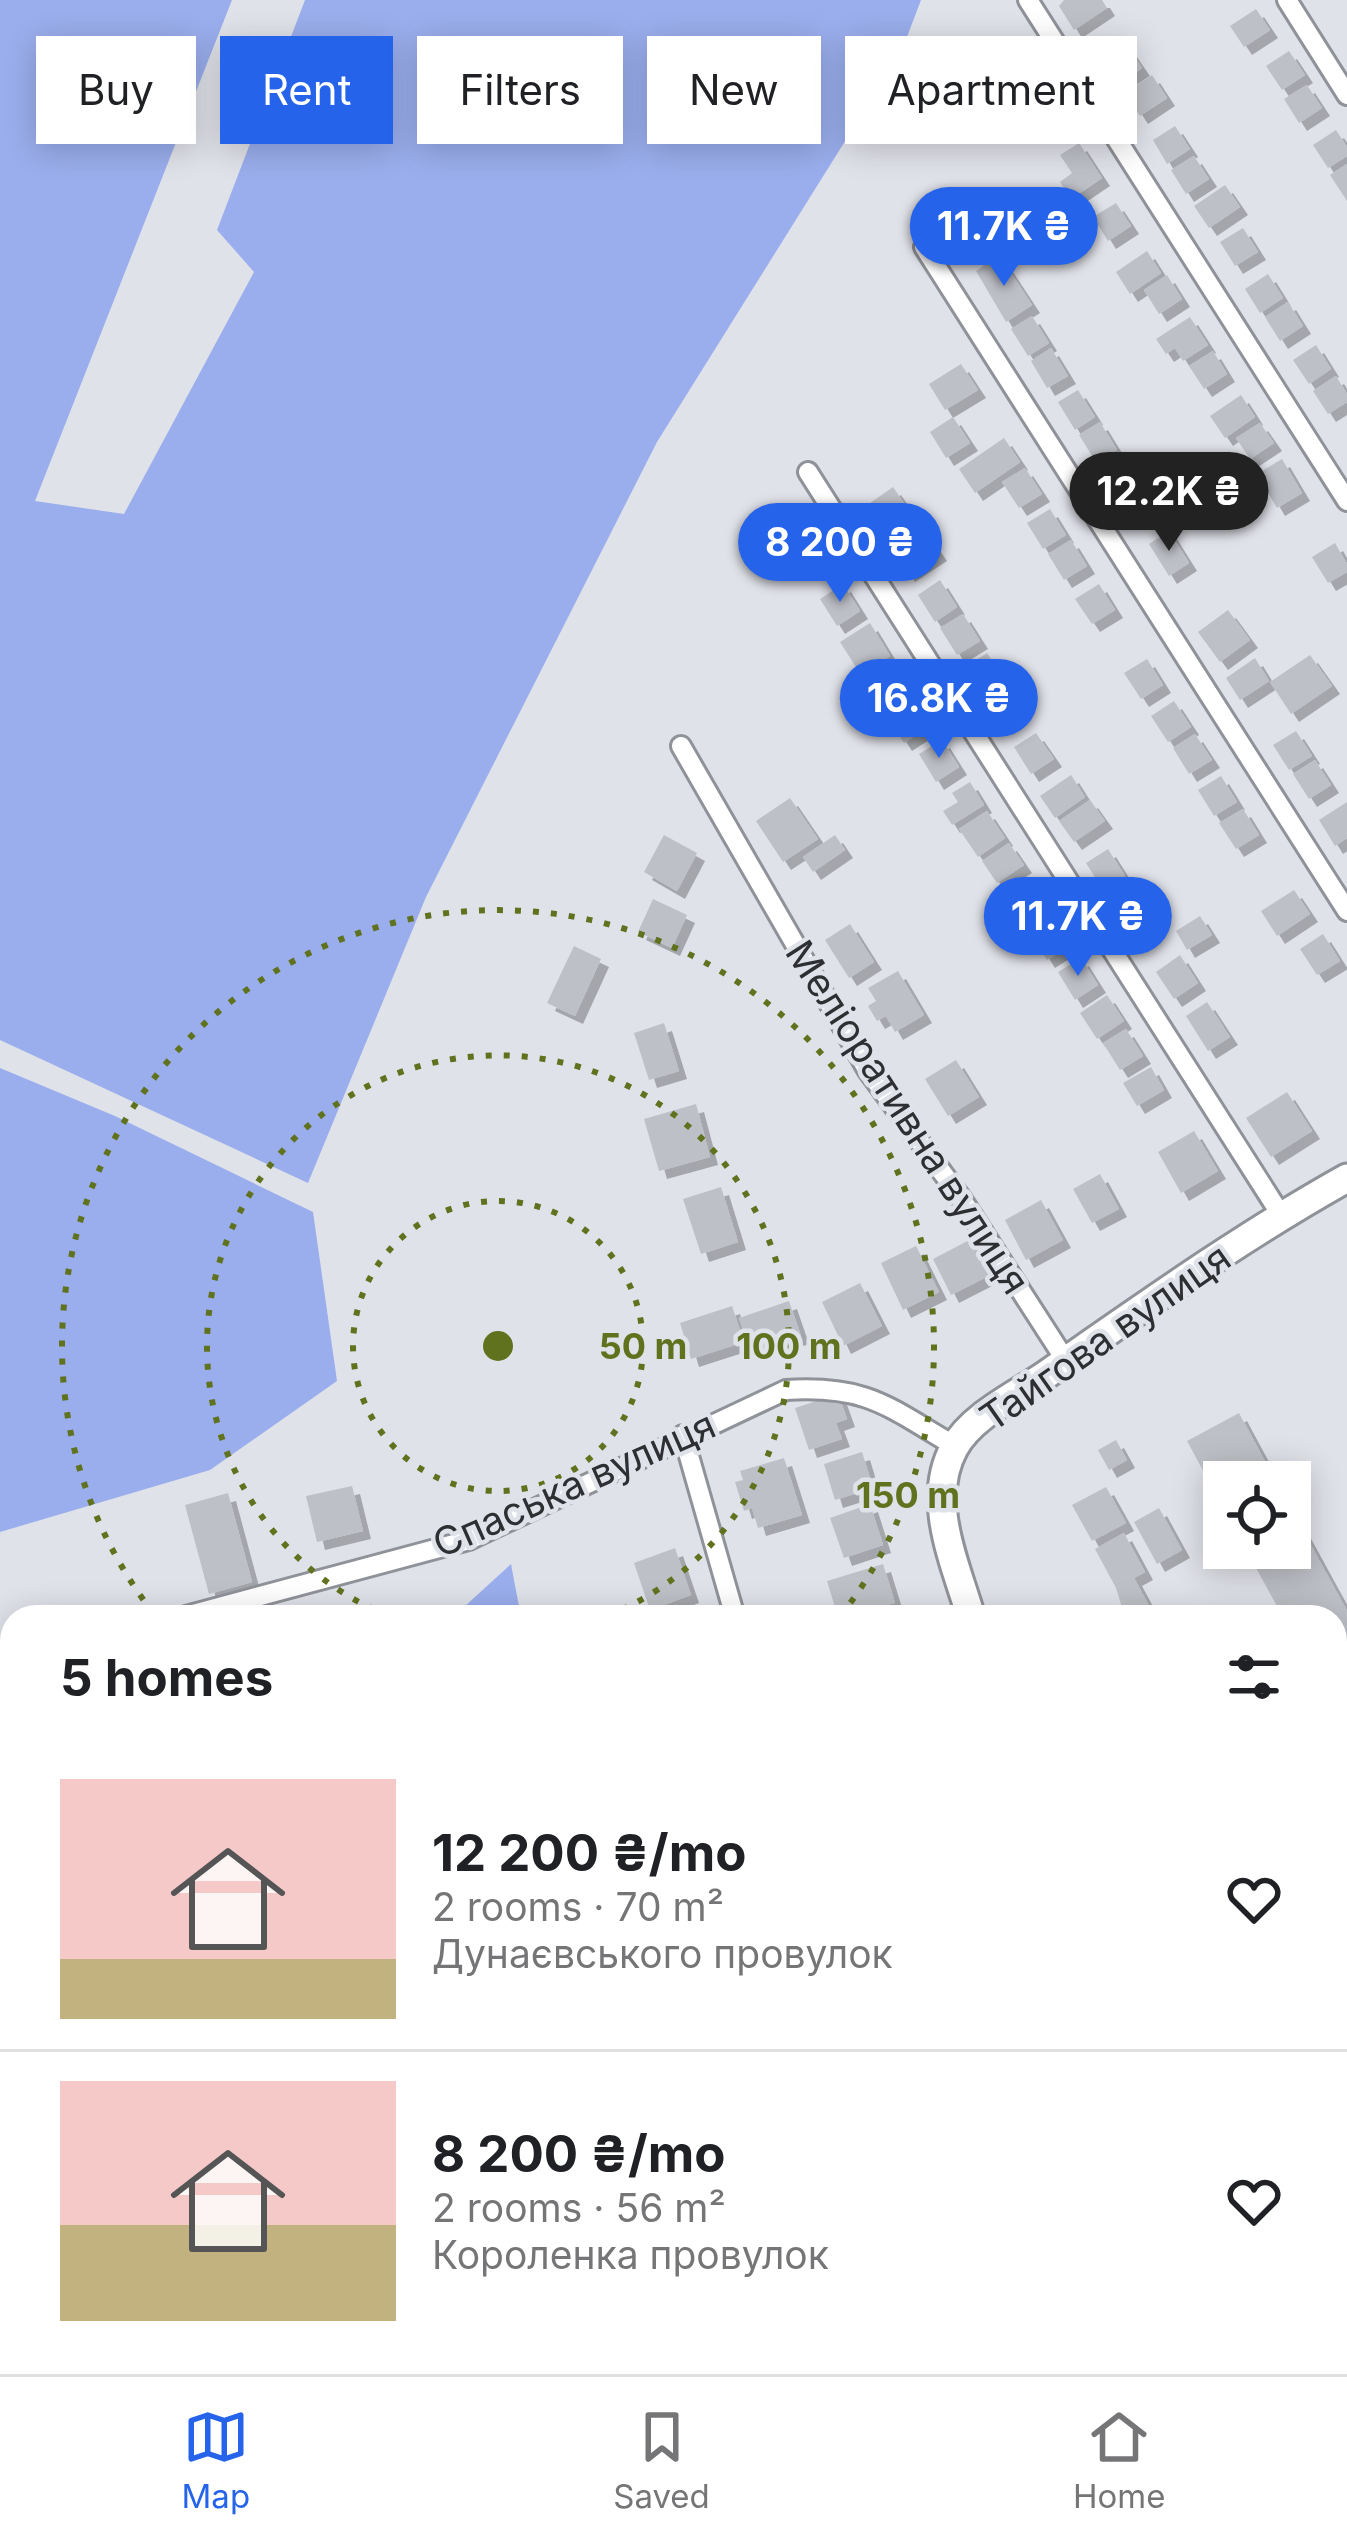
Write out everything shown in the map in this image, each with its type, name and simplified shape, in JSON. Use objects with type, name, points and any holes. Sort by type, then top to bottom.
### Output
[{"type":"street","points":[[1028,0],[1347,501]]},
{"type":"street","points":[[1287,0],[1347,95]]},
{"type":"street","points":[[924,247],[1347,911]]},
{"type":"street","points":[[808,472],[1281,1215]]},
{"type":"street","name":"Меліоративна вулиця","points":[[681,746],[868,1071],[961,1198],[1066,1361]]},
{"type":"street","name":"Тайгова вулиця","points":[[968,1605],[944,1522],[942,1486],[955,1446],[980,1420],[1066,1361],[1281,1215],[1347,1178]]},
{"type":"street","name":"Спаська вулиця","points":[[227,1605],[469,1540],[786,1390],[830,1387],[868,1395],[955,1446]]},
{"type":"street","points":[[683,1435],[732,1605]]},
{"type":"shaded area","points":[[0,0],[232,0],[196,92],[196,36],[36,36],[36,144],[175,144],[35,501],[124,514],[254,272],[217,230],[250,144],[393,144],[393,36],[291,36],[305,0],[921,0],[907,36],[845,36],[845,141],[657,442],[426,897],[308,1183],[0,1040]]},
{"type":"shaded area","points":[[0,1068],[115,1116],[313,1212],[337,1381],[210,1470],[0,1532]]},
{"type":"shaded area","points":[[511,1564],[519,1605],[466,1605]]},
{"type":"building","points":[[1064,0],[1102,0],[1107,8],[1074,30],[1059,6]]},
{"type":"building","points":[[1256,9],[1270,30],[1244,47],[1230,26]]},
{"type":"building","points":[[1289,51],[1305,75],[1282,90],[1266,66]]},
{"type":"building","points":[[1152,75],[1167,98],[1140,116],[1137,85]]},
{"type":"building","points":[[1307,85],[1322,108],[1299,123],[1284,99]]},
{"type":"building","points":[[1175,126],[1190,149],[1167,164],[1153,140]]},
{"type":"building","points":[[1336,130],[1347,156],[1328,168],[1313,145]]},
{"type":"building","points":[[1080,144],[1102,178],[1071,199],[1060,182],[1072,173],[1060,155]]},
{"type":"building","points":[[1194,156],[1209,179],[1186,194],[1171,170]]},
{"type":"building","points":[[1347,164],[1347,201],[1330,175]]},
{"type":"building","points":[[1225,185],[1240,207],[1209,228],[1194,206]]},
{"type":"building","points":[[1116,203],[1131,226],[1108,241],[1093,217]]},
{"type":"building","points":[[1243,228],[1258,252],[1235,266],[1220,242]]},
{"type":"building","points":[[1147,251],[1161,273],[1130,294],[1116,272]]},
{"type":"building","points":[[999,255],[1032,305],[1006,322],[976,271]]},
{"type":"building","points":[[1268,274],[1283,298],[1260,313],[1245,289]]},
{"type":"building","points":[[1167,275],[1182,299],[1159,314],[1144,290]]},
{"type":"building","points":[[1288,302],[1303,326],[1280,341],[1265,317]]},
{"type":"building","points":[[1032,316],[1049,343],[1028,356],[1011,329]]},
{"type":"building","points":[[1190,317],[1208,345],[1183,361],[1175,348],[1166,354],[1156,339]]},
{"type":"building","points":[[1316,345],[1331,369],[1309,384],[1293,360]]},
{"type":"building","points":[[1051,348],[1068,376],[1047,388],[1031,361]]},
{"type":"building","points":[[1213,351],[1227,374],[1204,389],[1189,366]]},
{"type":"building","points":[[961,364],[978,390],[945,410],[929,384]]},
{"type":"building","points":[[1336,376],[1347,402],[1328,414],[1313,391]]},
{"type":"building","points":[[1078,390],[1095,417],[1075,430],[1058,402]]},
{"type":"building","points":[[1241,395],[1255,417],[1225,438],[1210,416]]},
{"type":"building","points":[[953,417],[970,443],[946,458],[930,432]]},
{"type":"building","points":[[1100,422],[1117,450],[1096,462],[1079,435]]},
{"type":"building","points":[[1260,423],[1274,443],[1250,459],[1236,438]]},
{"type":"building","points":[[1004,438],[1020,462],[975,493],[959,469]]},
{"type":"building","points":[[1125,458],[1145,490],[1125,503],[1105,471]]},
{"type":"building","points":[[1282,459],[1302,493],[1277,508],[1257,474]]},
{"type":"building","points":[[1025,468],[1042,494],[1019,508],[1002,482]]},
{"type":"building","points":[[1180,471],[1191,487],[1171,501],[1160,486]]},
{"type":"building","points":[[893,487],[908,509],[877,530],[863,508]]},
{"type":"building","points":[[1050,509],[1066,535],[1043,549],[1027,523]]},
{"type":"building","points":[[924,531],[939,553],[907,574],[893,552]]},
{"type":"building","points":[[1169,531],[1189,563],[1169,576],[1149,544]]},
{"type":"building","points":[[1071,540],[1087,566],[1064,580],[1048,554]]},
{"type":"building","points":[[1335,543],[1347,572],[1328,583],[1312,557]]},
{"type":"building","points":[[940,580],[957,607],[935,622],[918,595]]},
{"type":"building","points":[[843,584],[860,611],[837,626],[820,599]]},
{"type":"building","points":[[1099,584],[1115,610],[1092,624],[1075,599]]},
{"type":"building","points":[[1228,610],[1250,640],[1220,662],[1198,632]]},
{"type":"building","points":[[963,614],[980,641],[957,655],[940,628]]},
{"type":"building","points":[[870,623],[890,656],[861,675],[840,642]]},
{"type":"building","points":[[987,653],[1005,680],[982,694],[965,667]]},
{"type":"building","points":[[1310,655],[1332,686],[1291,714],[1270,682]]},
{"type":"building","points":[[1255,658],[1269,681],[1240,700],[1226,678]]},
{"type":"building","points":[[1147,659],[1163,685],[1141,699],[1124,673]]},
{"type":"building","points":[[894,664],[911,691],[888,705],[871,678]]},
{"type":"building","points":[[916,699],[932,725],[904,743],[887,717]]},
{"type":"building","points":[[1174,701],[1191,727],[1168,742],[1151,716]]},
{"type":"building","points":[[1296,731],[1312,756],[1289,770],[1273,745]]},
{"type":"building","points":[[1036,733],[1054,759],[1031,774],[1014,747]]},
{"type":"building","points":[[1195,734],[1212,760],[1189,774],[1173,748]]},
{"type":"building","points":[[942,740],[959,767],[936,782],[919,754]]},
{"type":"building","points":[[1315,760],[1331,785],[1309,799],[1293,774]]},
{"type":"building","points":[[1071,775],[1085,797],[1055,818],[1040,796]]},
{"type":"building","points":[[1221,776],[1237,802],[1214,816],[1198,790]]},
{"type":"building","points":[[970,782],[984,805],[952,825],[943,811],[958,802],[952,793]]},
{"type":"building","points":[[790,798],[818,839],[783,862],[756,821]]},
{"type":"building","points":[[1090,800],[1105,821],[1074,842],[1059,821]]},
{"type":"building","points":[[1347,802],[1347,838],[1335,846],[1319,820]]},
{"type":"building","points":[[1243,809],[1259,835],[1236,849],[1219,823]]},
{"type":"building","points":[[987,811],[1005,838],[978,857],[959,829]]},
{"type":"building","points":[[664,835],[697,853],[677,891],[644,872]]},
{"type":"building","points":[[835,835],[845,850],[813,872],[803,857]]},
{"type":"building","points":[[1009,843],[1024,865],[997,883],[982,861]]},
{"type":"building","points":[[1108,849],[1125,876],[1103,890],[1086,863]]},
{"type":"building","points":[[1128,879],[1145,906],[1123,921],[1105,893]]},
{"type":"building","points":[[1030,882],[1044,904],[1013,925],[999,903]]},
{"type":"building","points":[[1294,890],[1310,914],[1277,936],[1261,911]]},
{"type":"building","points":[[653,899],[687,915],[672,948],[638,932]]},
{"type":"building","points":[[1200,916],[1212,935],[1187,950],[1176,931]]},
{"type":"building","points":[[1052,919],[1069,946],[1047,960],[1030,933]]},
{"type":"building","points":[[850,924],[874,962],[849,978],[825,940]]},
{"type":"building","points":[[1323,934],[1340,961],[1317,975],[1300,949]]},
{"type":"building","points":[[574,946],[601,959],[575,1016],[547,1003]]},
{"type":"building","points":[[1180,955],[1198,983],[1174,999],[1156,972]]},
{"type":"building","points":[[1081,958],[1098,985],[1075,1000],[1058,972]]},
{"type":"building","points":[[898,971],[924,1015],[895,1032],[886,1016],[877,1021],[868,1006],[876,1001],[868,988]]},
{"type":"building","points":[[1107,995],[1124,1021],[1097,1039],[1080,1013]]},
{"type":"building","points":[[1207,1002],[1230,1037],[1208,1051],[1186,1016]]},
{"type":"building","points":[[664,1023],[679,1071],[649,1080],[634,1033]]},
{"type":"building","points":[[1126,1029],[1143,1056],[1120,1070],[1103,1043]]},
{"type":"building","points":[[956,1060],[979,1097],[948,1116],[925,1079]]},
{"type":"building","points":[[1151,1067],[1164,1090],[1137,1106],[1123,1083]]},
{"type":"building","points":[[1287,1092],[1312,1131],[1271,1157],[1246,1118]]},
{"type":"building","points":[[696,1104],[710,1157],[659,1171],[644,1119]]},
{"type":"building","points":[[1194,1131],[1218,1171],[1181,1193],[1158,1152]]},
{"type":"building","points":[[1100,1174],[1119,1209],[1092,1223],[1073,1189]]},
{"type":"building","points":[[721,1187],[738,1242],[701,1254],[683,1199]]},
{"type":"building","points":[[1041,1200],[1063,1240],[1026,1260],[1005,1220]]},
{"type":"building","points":[[979,1235],[998,1271],[951,1295],[933,1259]]},
{"type":"building","points":[[916,1246],[939,1292],[903,1310],[881,1263]]},
{"type":"building","points":[[860,1283],[882,1326],[843,1346],[822,1302]]},
{"type":"building","points":[[789,1301],[801,1336],[751,1353],[739,1318]]},
{"type":"building","points":[[732,1306],[744,1342],[691,1359],[680,1323]]},
{"type":"building","points":[[838,1394],[847,1419],[836,1423],[842,1439],[809,1450],[795,1408]]},
{"type":"building","points":[[1239,1413],[1265,1461],[1203,1461],[1203,1470],[1187,1441]]},
{"type":"building","points":[[1116,1440],[1127,1460],[1109,1470],[1098,1450]]},
{"type":"building","points":[[862,1452],[873,1488],[835,1500],[824,1464]]},
{"type":"building","points":[[784,1458],[802,1515],[758,1528],[752,1508],[744,1511],[735,1482],[743,1480],[740,1471]]},
{"type":"building","points":[[352,1486],[363,1531],[317,1542],[306,1496]]},
{"type":"building","points":[[1106,1487],[1126,1523],[1092,1541],[1072,1505]]},
{"type":"building","points":[[228,1493],[252,1582],[209,1594],[185,1505]]},
{"type":"building","points":[[870,1504],[883,1545],[844,1558],[830,1518]]},
{"type":"building","points":[[1159,1508],[1182,1550],[1157,1564],[1134,1522]]},
{"type":"building","points":[[1124,1533],[1145,1572],[1134,1578],[1149,1605],[1121,1605],[1095,1549]]},
{"type":"building","points":[[1311,1545],[1344,1605],[1276,1605],[1257,1569],[1311,1569]]},
{"type":"building","points":[[675,1548],[691,1595],[648,1605],[634,1563]]},
{"type":"building","points":[[883,1564],[895,1603],[834,1605],[827,1581]]}]
